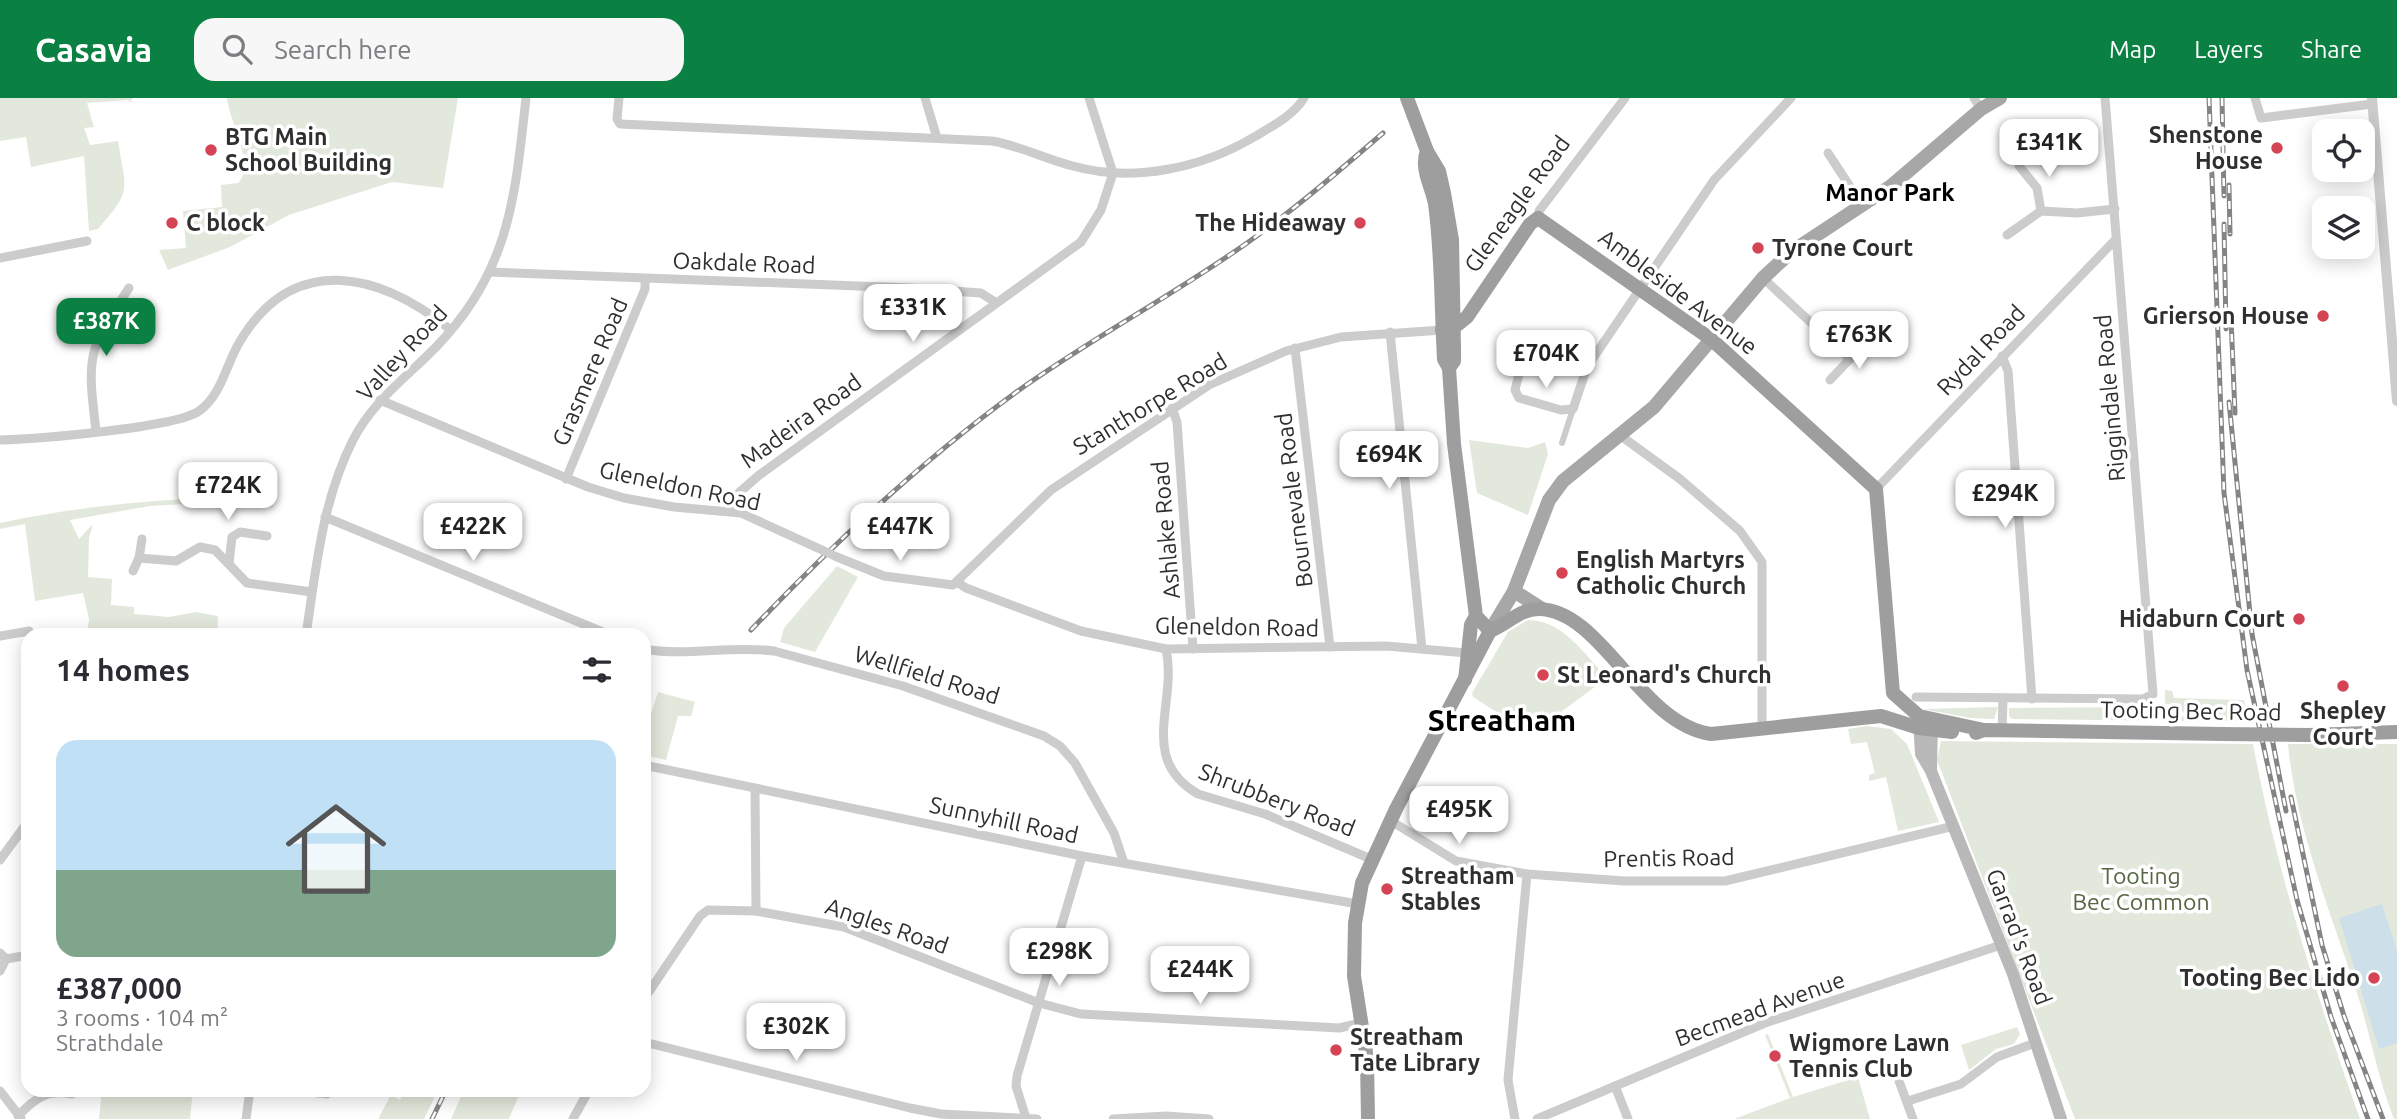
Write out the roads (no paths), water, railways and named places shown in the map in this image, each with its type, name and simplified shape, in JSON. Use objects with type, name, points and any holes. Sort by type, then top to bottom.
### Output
[{"type":"highway","points":[[1407,98],[1427,151],[1436,163],[1444,193],[1451,240],[1451,291],[1444,359],[1449,368],[1454,443],[1476,615],[1471,625],[1465,681]]},
{"type":"highway","points":[[1427,151],[1424,158],[1434,196],[1447,328]]},
{"type":"highway","name":"Ambleside Avenue","points":[[1538,218],[1637,290],[1711,339],[1876,489]]},
{"type":"highway","name":"Gleneagle Road","points":[[1447,328],[1467,317],[1476,299],[1530,224],[1538,218]]},
{"type":"highway","points":[[1451,291],[1458,299],[1476,299]]},
{"type":"highway","points":[[1368,1119],[1367,1059],[1354,976],[1358,904],[1371,859],[1490,631],[1515,615],[1542,609],[1581,628],[1649,698],[1671,718],[1692,731],[1712,734],[1881,716],[1896,697],[1876,489]]},
{"type":"highway","points":[[1476,615],[1490,631]]},
{"type":"highway","points":[[1896,697],[1924,723]]},
{"type":"highway","name":"Tooting Bec Road","points":[[1881,716],[1963,733],[1984,730],[2308,735],[2397,732]]},
{"type":"main road","points":[[1490,631],[1514,590],[1549,500],[1570,475],[1654,407],[1763,278],[1815,235],[1891,186],[1977,103],[2000,98]]},
{"type":"main road","points":[[1514,590],[1542,609]]},
{"type":"main road","name":"Garrad's Road","points":[[1924,723],[1921,754],[1931,771],[2001,945],[2062,1119]]},
{"type":"street","name":"Valley Road","points":[[307,628],[325,517],[335,482],[353,439],[380,400],[451,330],[474,301],[490,272],[503,240],[515,197],[526,98]]},
{"type":"street","points":[[619,98],[617,119],[620,124],[937,138],[1014,145],[1073,166],[1113,173],[1137,173],[1216,157],[1295,110],[1304,98]]},
{"type":"street","points":[[925,98],[937,138]]},
{"type":"street","points":[[1089,98],[1113,173]]},
{"type":"street","name":"Gleneagle Road","points":[[1538,218],[1539,211],[1625,98]]},
{"type":"street","points":[[1562,443],[1587,367],[1637,290],[1714,180],[1791,98]]},
{"type":"street","name":"Riggindale Road","points":[[2032,699],[2143,699],[2153,694],[2105,98]]},
{"type":"street","points":[[2255,98],[2261,118],[2372,101],[2397,401]]},
{"type":"street","points":[[1828,153],[1862,205]]},
{"type":"street","points":[[2019,166],[2037,188],[2041,211]]},
{"type":"street","name":"Madeira Road","points":[[730,511],[733,498],[758,476],[1081,242],[1101,210],[1113,173]]},
{"type":"street","points":[[2007,235],[2041,211],[2077,213],[2115,209]]},
{"type":"street","name":"Rydal Road","points":[[1876,489],[2116,239]]},
{"type":"street","points":[[0,258],[87,241]]},
{"type":"street","name":"Oakdale Road","points":[[490,272],[910,288],[981,293],[995,302]]},
{"type":"street","points":[[1763,278],[1850,359]]},
{"type":"street","points":[[0,439],[174,421],[201,411],[215,393],[248,329],[274,302],[308,284],[343,279],[378,286],[402,296],[451,330]]},
{"type":"street","name":"Grasmere Road","points":[[566,479],[645,289],[645,280]]},
{"type":"street","points":[[96,431],[90,359],[97,337],[129,288]]},
{"type":"street","name":"Stanthorpe Road","points":[[957,582],[1051,491],[1209,385],[1295,348],[1360,333],[1447,328]]},
{"type":"street","points":[[1390,331],[1422,649]]},
{"type":"street","points":[[1830,380],[1866,342]]},
{"type":"street","name":"Bournevale Road","points":[[1295,348],[1330,647]]},
{"type":"street","points":[[1916,697],[2032,699],[2008,371],[2002,356]]},
{"type":"street","points":[[1519,374],[1515,390],[1519,398],[1561,410],[1573,409]]},
{"type":"street","name":"Gleneldon Road","points":[[380,400],[566,479],[624,498],[689,509],[730,511],[756,518],[847,562],[884,576],[949,585],[957,582],[966,589],[1082,631],[1167,649],[1330,647],[1467,653]]},
{"type":"street","name":"Ashlake Road","points":[[1172,408],[1177,422],[1193,649]]},
{"type":"street","points":[[1621,436],[1680,479],[1730,522],[1762,562],[1762,729]]},
{"type":"street","points":[[325,517],[593,628]]},
{"type":"street","points":[[229,563],[232,537],[240,532],[267,536]]},
{"type":"street","points":[[133,571],[139,558],[142,539]]},
{"type":"street","points":[[139,558],[176,561],[200,547],[215,550],[247,583],[312,592]]},
{"type":"street","points":[[0,636],[21,632]]},
{"type":"street","name":"Shrubbery Road","points":[[1167,649],[1163,744],[1167,761],[1183,786],[1198,794],[1298,827],[1371,859]]},
{"type":"street","name":"Wellfield Road","points":[[651,650],[774,651],[903,686],[1033,731],[1060,746],[1075,763],[1114,833],[1124,863]]},
{"type":"street","points":[[2003,699],[2003,731]]},
{"type":"street","name":"Sunnyhill Road","points":[[651,767],[1082,856],[1358,904]]},
{"type":"street","points":[[755,789],[756,911]]},
{"type":"street","name":"Prentis Road","points":[[1391,821],[1456,861],[1527,874],[1624,881],[1725,881],[1954,826]]},
{"type":"street","points":[[0,860],[21,834]]},
{"type":"street","points":[[1026,1118],[1016,1086],[1017,1076],[1082,856]]},
{"type":"street","points":[[1515,1119],[1508,1080],[1527,874]]},
{"type":"street","name":"Angles Road","points":[[651,988],[699,916],[708,910],[756,911],[844,927],[1039,1003],[1094,1015],[1339,1028],[1361,1023]]},
{"type":"street","name":"Becmead Avenue","points":[[1537,1119],[1765,1023],[2001,945]]},
{"type":"street","points":[[0,971],[3,956],[21,955]]},
{"type":"street","points":[[1908,1101],[1961,1084],[1997,1057],[2035,1043]]},
{"type":"street","points":[[651,1044],[941,1116],[1037,1119]]},
{"type":"street","points":[[1899,1081],[1913,1119]]},
{"type":"street","points":[[1615,1086],[1628,1119]]},
{"type":"street","points":[[0,1091],[21,1117],[37,1097]]},
{"type":"street","points":[[246,1119],[249,1097]]},
{"type":"street","points":[[573,1119],[585,1097]]},
{"type":"street","points":[[1113,1119],[1166,1116],[1209,1119]]},
{"type":"water","points":[[2382,904],[2397,950],[2397,1043],[2379,1049],[2339,918]]},
{"type":"railway","points":[[2209,98],[2224,493],[2247,670],[2297,900],[2331,1017],[2368,1119]]},
{"type":"railway","points":[[2222,98],[2224,196]]},
{"type":"railway","points":[[751,630],[878,506],[979,420],[1043,373],[1247,243],[1300,203],[1383,133]]},
{"type":"railway","points":[[2229,185],[2230,234]]},
{"type":"railway","points":[[2224,224],[2226,329]]},
{"type":"railway","points":[[2231,318],[2235,413]]},
{"type":"railway","points":[[2229,402],[2252,634],[2286,811]]},
{"type":"railway","points":[[2291,797],[2322,945],[2344,1016],[2383,1119]]},
{"type":"railway","points":[[432,1119],[443,1097]]},
{"type":"place","name":"Shenstone House","points":[[2277,148]]},
{"type":"place","name":"BTG Main School Building","points":[[211,150]]},
{"type":"place","name":"C block","points":[[172,223]]},
{"type":"place","name":"The Hideaway","points":[[1360,223]]},
{"type":"place","name":"Tyrone Court","points":[[1758,248]]},
{"type":"place","name":"Grierson House","points":[[2323,316]]},
{"type":"place","name":"English Martyrs Catholic Church","points":[[1562,573]]},
{"type":"place","name":"Hidaburn Court","points":[[2299,619]]},
{"type":"place","name":"St Leonard's Church","points":[[1543,675]]},
{"type":"place","name":"Shepley Court","points":[[2343,686]]},
{"type":"place","name":"Streatham Stables","points":[[1387,889]]},
{"type":"place","name":"Tooting Bec Lido","points":[[2374,978]]},
{"type":"place","name":"Streatham Tate Library","points":[[1336,1050]]},
{"type":"place","name":"Wigmore Lawn Tennis Club","points":[[1775,1056]]},
{"type":"district","name":"Manor Park","points":[[1890,193]]},
{"type":"district","name":"Streatham","points":[[1502,721]]},
{"type":"park label","name":"Tooting Bec Common","points":[[2141,889]]}]
